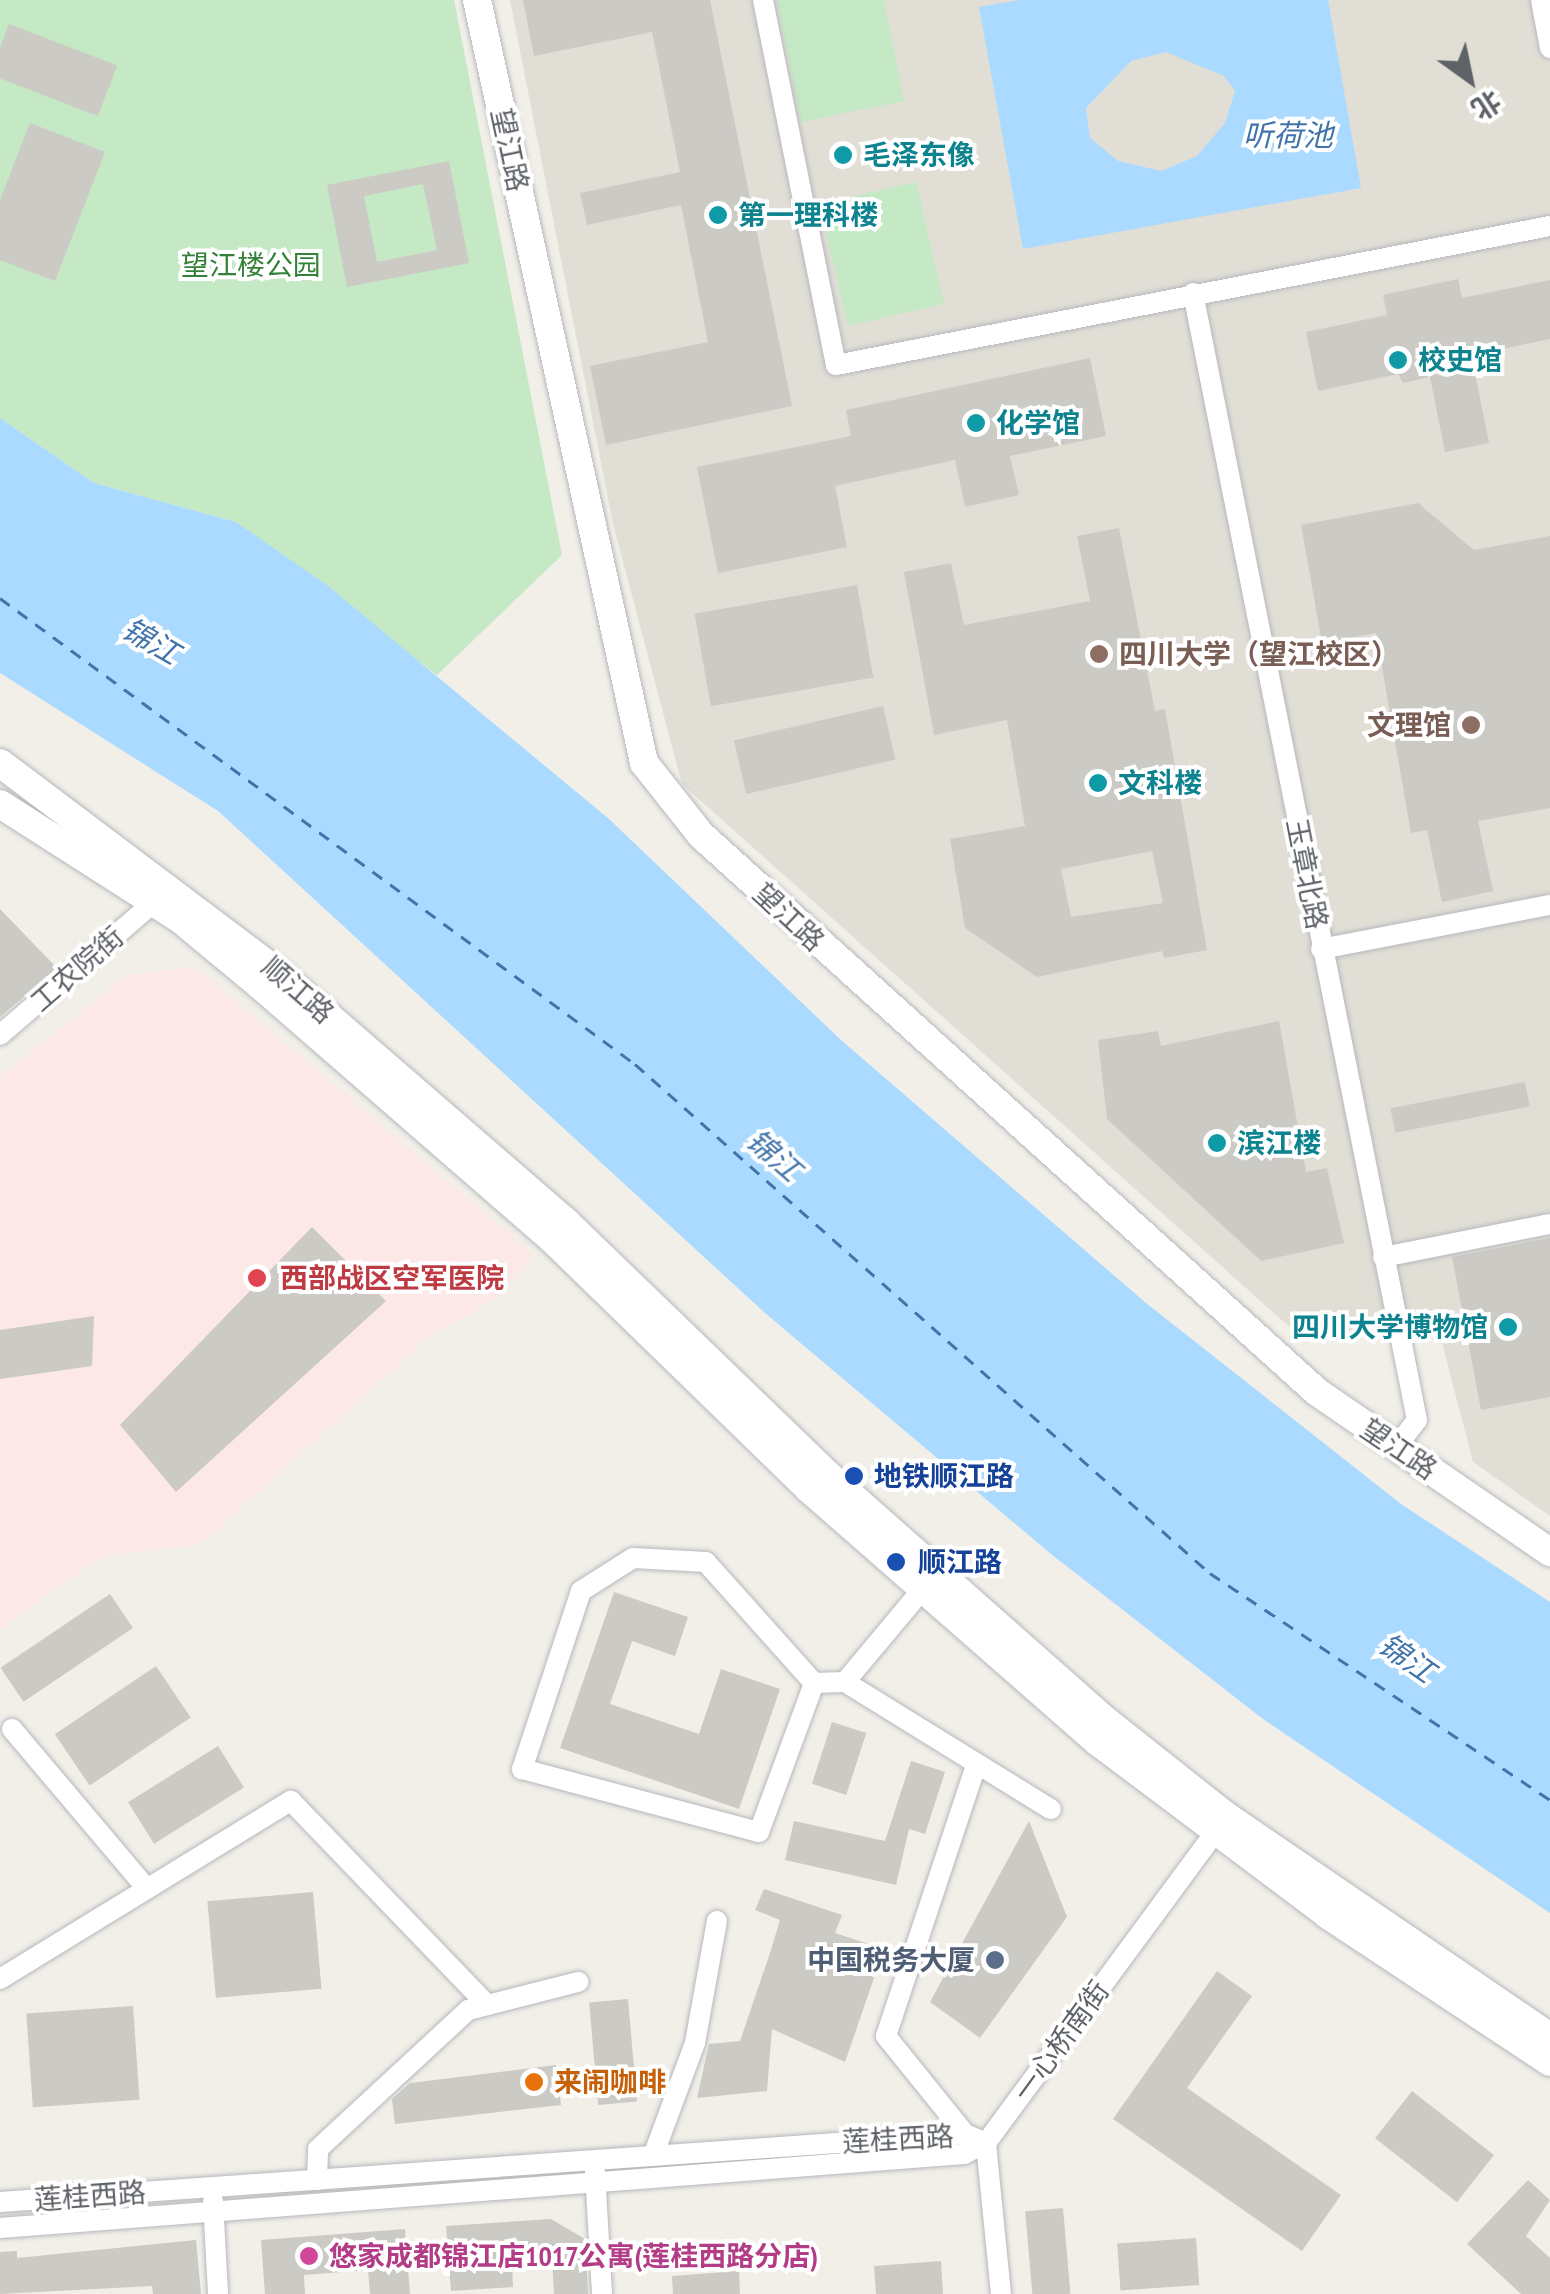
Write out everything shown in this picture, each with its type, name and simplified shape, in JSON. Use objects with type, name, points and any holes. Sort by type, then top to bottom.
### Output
[{"type":"main road","name":"望江路","points":[[477,0],[644,763],[701,835],[952,1068],[1317,1392],[1550,1552]]},
{"type":"main road","name":"顺江路","points":[[0,763],[275,970],[567,1223],[960,1595],[1220,1825],[1550,2037]]},
{"type":"main road","name":"顺江路","points":[[0,804],[154,902],[552,1239],[921,1591],[1220,1825],[1550,2062]]},
{"type":"street","points":[[763,0],[836,365],[1550,226]]},
{"type":"street","points":[[1541,0],[1550,48]]},
{"type":"street","name":"玉章北路","points":[[1192,293],[1417,1420],[1396,1446]]},
{"type":"street","name":"工农院街","points":[[0,1035],[154,902]]},
{"type":"street","points":[[1322,950],[1550,904]]},
{"type":"street","points":[[1384,1257],[1550,1224]]},
{"type":"street","points":[[633,1558],[706,1562],[814,1683],[760,1832],[522,1769],[581,1592],[633,1558]]},
{"type":"street","points":[[845,1682],[921,1591]]},
{"type":"street","points":[[814,1683],[845,1682],[1051,1809]]},
{"type":"street","points":[[12,1729],[147,1889]]},
{"type":"street","points":[[965,2134],[886,2036],[976,1765]]},
{"type":"street","points":[[0,1979],[291,1801],[487,2005]]},
{"type":"street","name":"一心桥南街","points":[[986,2144],[1220,1825]]},
{"type":"street","points":[[654,2156],[695,2043],[716,1921]]},
{"type":"street","points":[[317,2180],[318,2148],[468,2010],[578,1982]]},
{"type":"street","name":"莲桂西路","points":[[0,2202],[965,2134],[986,2144]]},
{"type":"street","points":[[986,2144],[1002,2294]]},
{"type":"street","name":"莲桂西路","points":[[0,2228],[964,2154],[986,2144]]},
{"type":"street","points":[[594,2160],[602,2294]]},
{"type":"street","points":[[214,2187],[218,2294]]},
{"type":"shaded area","name":"四川大学（望江校区）","points":[[510,0],[1550,0],[1550,1516],[1473,1462],[1435,1316],[1303,1339],[682,784],[613,524]]},
{"type":"shaded area","name":"西部战区空军医院","points":[[194,966],[534,1255],[494,1300],[429,1337],[200,1545],[101,1557],[0,1629],[0,1077],[127,975]]},
{"type":"green space","name":"望江楼公园","points":[[0,0],[454,0],[562,555],[437,675],[236,522],[94,483],[0,418]]},
{"type":"green space","points":[[777,0],[884,0],[904,101],[801,122]]},
{"type":"green space","points":[[916,182],[944,304],[848,326],[820,204]]},
{"type":"water","name":"听荷池","points":[[1020,0],[1328,0],[1361,188],[1023,249],[979,7]],"holes":[[[1166,52],[1224,76],[1235,91],[1225,123],[1197,156],[1161,171],[1118,161],[1090,138],[1086,108],[1131,61]]]},
{"type":"water","name":"锦江","points":[[0,418],[94,483],[236,522],[328,586],[609,819],[841,1040],[1146,1303],[1401,1504],[1550,1602],[1550,1913],[1263,1719],[1051,1554],[765,1313],[218,811],[0,673]]},
{"type":"building","name":"第一理科楼","points":[[523,0],[710,0],[792,406],[606,445],[590,366],[708,342],[681,205],[587,225],[580,193],[680,172],[652,32],[534,56]]},
{"type":"building","points":[[9,24],[117,66],[98,116],[0,78],[0,47]]},
{"type":"building","points":[[30,123],[105,152],[55,281],[0,260],[0,200]]},
{"type":"building","points":[[449,161],[469,263],[347,287],[327,185]],"holes":[[[423,184],[437,250],[377,262],[364,196]]]},
{"type":"building","name":"校史馆","points":[[1458,279],[1462,298],[1550,280],[1550,339],[1482,353],[1485,366],[1474,368],[1489,443],[1445,452],[1430,377],[1403,383],[1398,374],[1318,391],[1306,332],[1387,315],[1383,295]]},
{"type":"building","points":[[1090,358],[1106,436],[1010,456],[1019,495],[965,507],[955,460],[835,486],[847,547],[718,573],[697,467],[851,436],[846,410]]},
{"type":"building","name":"文理馆","points":[[1418,503],[1474,550],[1550,536],[1550,808],[1478,821],[1493,891],[1442,902],[1427,830],[1411,833],[1376,633],[1322,643],[1301,525]]},
{"type":"building","name":"文科楼","points":[[1119,528],[1155,711],[1165,709],[1207,950],[1164,958],[1162,951],[1037,977],[965,928],[950,839],[1025,826],[1007,720],[934,735],[904,572],[951,563],[964,625],[1090,601],[1077,536]],"holes":[[[1152,851],[1163,903],[1071,917],[1061,869]]]},
{"type":"building","points":[[857,585],[873,678],[711,706],[695,614]]},
{"type":"building","points":[[883,706],[895,760],[746,794],[734,740]]},
{"type":"building","points":[[0,909],[57,968],[0,1017]]},
{"type":"building","name":"滨江楼","points":[[1279,1021],[1306,1172],[1327,1168],[1344,1243],[1261,1261],[1107,1119],[1098,1040],[1158,1031],[1161,1046]]},
{"type":"building","points":[[1525,1082],[1530,1107],[1395,1133],[1391,1108]]},
{"type":"building","points":[[312,1227],[386,1301],[176,1492],[120,1425]]},
{"type":"building","name":"四川大学博物馆","points":[[1550,1238],[1550,1397],[1481,1410],[1452,1257]]},
{"type":"building","points":[[94,1316],[92,1366],[0,1379],[0,1330]]},
{"type":"building","points":[[614,1592],[688,1617],[675,1656],[632,1641],[610,1704],[699,1734],[721,1669],[780,1689],[739,1809],[560,1748]]},
{"type":"building","points":[[110,1594],[133,1628],[23,1702],[1,1668]]},
{"type":"building","points":[[156,1666],[191,1717],[90,1786],[55,1734]]},
{"type":"building","points":[[832,1722],[866,1733],[846,1795],[812,1784]]},
{"type":"building","points":[[218,1746],[244,1788],[154,1844],[128,1802]]},
{"type":"building","points":[[911,1761],[945,1772],[925,1834],[909,1829],[896,1885],[785,1860],[794,1821],[885,1841]]},
{"type":"building","name":"中国税务大厦","points":[[1029,1821],[1067,1917],[980,2038],[930,2002]]},
{"type":"building","points":[[764,1889],[842,1915],[835,1933],[884,1949],[845,2062],[772,2029],[767,2091],[697,2098],[709,2044],[740,2041],[770,1953],[780,1920],[755,1910]]},
{"type":"building","points":[[313,1892],[321,1989],[216,1998],[207,1901]]},
{"type":"building","points":[[1217,1971],[1252,1996],[1187,2088],[1341,2195],[1302,2251],[1113,2119]]},
{"type":"building","points":[[628,1999],[637,2102],[598,2105],[589,2002]]},
{"type":"building","points":[[133,2006],[140,2100],[33,2107],[26,2013]]},
{"type":"building","points":[[556,2065],[561,2105],[395,2124],[392,2099],[410,2083]]},
{"type":"building","points":[[1412,2091],[1494,2155],[1457,2202],[1375,2138]]},
{"type":"building","points":[[1528,2180],[1550,2200],[1526,2236],[1550,2258],[1550,2294],[1521,2294],[1467,2244]]},
{"type":"building","points":[[1063,2208],[1070,2294],[1032,2294],[1025,2211]]},
{"type":"building","points":[[551,2219],[585,2239],[588,2294],[554,2294],[552,2258],[512,2261],[513,2287],[451,2291],[446,2226]]},
{"type":"building","points":[[405,2229],[410,2294],[370,2294],[368,2270],[304,2275],[305,2294],[265,2294],[261,2240]]},
{"type":"building","points":[[1196,2238],[1199,2285],[1120,2290],[1117,2244]]},
{"type":"building","points":[[196,2240],[201,2294],[153,2294],[152,2286],[0,2294],[0,2252],[17,2251],[17,2258]]},
{"type":"building","points":[[941,2261],[943,2294],[876,2294],[874,2266]]},
{"type":"building","points":[[739,2271],[740,2294],[673,2294],[672,2276]]},
{"type":"ferry route","points":[[0,598],[635,1064],[1210,1573],[1550,1800]]},
{"type":"place","name":"毛泽东像","points":[[843,155]]},
{"type":"place","name":"第一理科楼","points":[[718,215]]},
{"type":"place","name":"校史馆","points":[[1398,360]]},
{"type":"place","name":"化学馆","points":[[976,423]]},
{"type":"place","name":"四川大学（望江校区）","points":[[1099,654]]},
{"type":"place","name":"文理馆","points":[[1471,725]]},
{"type":"place","name":"文科楼","points":[[1098,783]]},
{"type":"place","name":"滨江楼","points":[[1217,1143]]},
{"type":"place","name":"西部战区空军医院","points":[[257,1278]]},
{"type":"place","name":"四川大学博物馆","points":[[1508,1327]]},
{"type":"place","name":"地铁顺江路","points":[[854,1476]]},
{"type":"place","name":"顺江路","points":[[896,1562]]},
{"type":"place","name":"中国税务大厦","points":[[995,1960]]},
{"type":"place","name":"来闹咖啡","points":[[534,2082]]},
{"type":"place","name":"悠家成都锦江店1017公寓(莲桂西路分店)","points":[[309,2256]]}]
